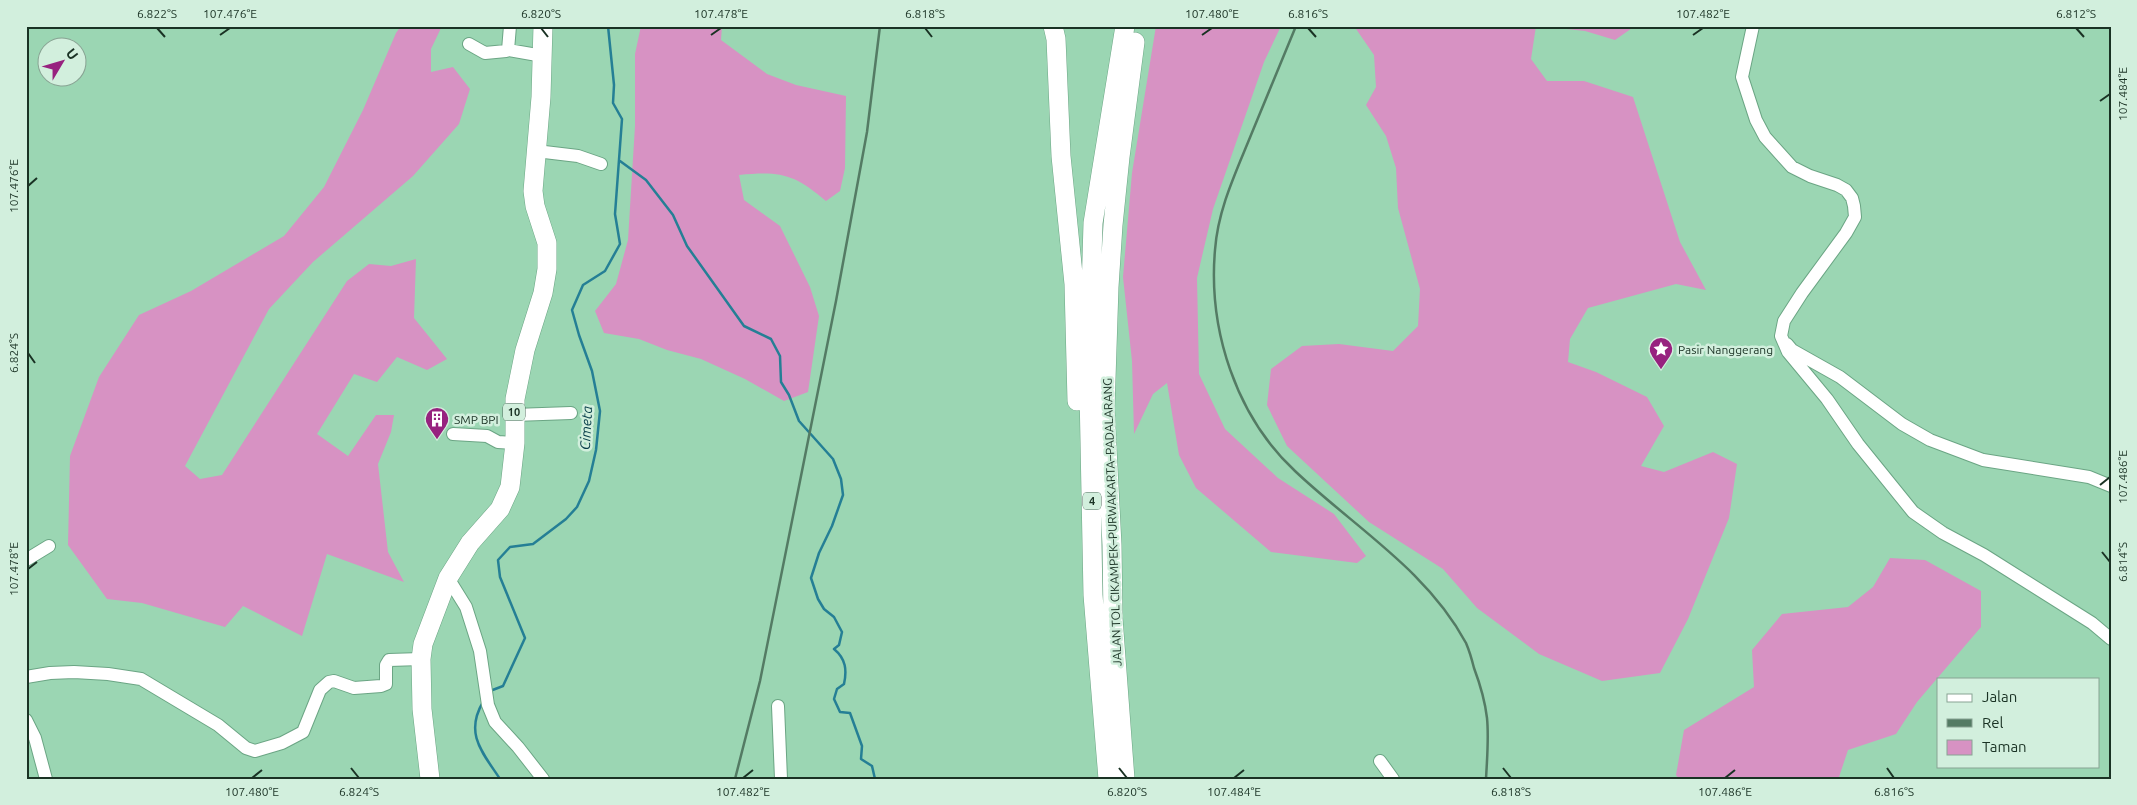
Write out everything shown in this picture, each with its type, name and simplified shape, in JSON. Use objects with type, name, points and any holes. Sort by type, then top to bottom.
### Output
[{"type":"highway","name":"10","points":[[430,779],[422,709],[421,659],[424,644],[448,578],[470,543],[494,517],[505,499],[512,474],[515,443],[515,400],[525,350],[543,293],[548,270],[547,243],[535,206],[533,191],[543,56],[543,26]]},
{"type":"highway","points":[[1053,26],[1056,48],[1061,156],[1074,284],[1080,462],[1093,518]]},
{"type":"highway","name":"JALAN TOL CIKAMPEK–PURWAKARTA–PADALARANG","points":[[1108,779],[1093,595],[1093,518],[1089,391],[1093,223],[1125,26]]},
{"type":"highway","name":"JALAN TOL CIKAMPEK–PURWAKARTA–PADALARANG","points":[[1124,779],[1113,618],[1106,409],[1108,286],[1126,106],[1138,26]]},
{"type":"street","points":[[508,50],[510,26]]},
{"type":"street","points":[[1753,26],[1742,77],[1756,120],[1765,137],[1792,167],[1846,190],[1852,198],[1855,217],[1846,233],[1784,321],[1782,336],[1791,357],[1827,400],[1858,444],[1913,512],[1943,533],[1984,555],[2092,623],[2111,639]]},
{"type":"street","points":[[469,44],[484,53],[500,53],[508,50],[543,56]]},
{"type":"street","points":[[536,151],[578,156],[601,164]]},
{"type":"street","points":[[1782,336],[1792,350],[1840,377],[1902,424],[1930,440],[1983,460],[2089,478],[2111,486]]},
{"type":"street","points":[[514,414],[571,413]]},
{"type":"street","points":[[452,434],[487,436],[498,442],[515,443]]},
{"type":"street","points":[[26,560],[48,546]]},
{"type":"street","points":[[448,578],[466,607],[480,651],[488,705],[495,722],[543,779]]},
{"type":"street","points":[[26,677],[74,672],[126,675],[141,678],[218,725],[246,748],[260,751],[282,743],[302,732],[320,690],[328,682],[334,681],[354,688],[382,686],[386,684],[386,665],[389,660],[421,659]]},
{"type":"street","points":[[778,706],[781,779]]},
{"type":"street","points":[[26,720],[35,738],[46,779]]},
{"type":"street","points":[[1380,760],[1394,779]]},
{"type":"green space","points":[[401,26],[441,28],[431,49],[431,72],[453,67],[470,89],[459,124],[413,176],[313,262],[269,309],[185,466],[200,479],[222,475],[347,281],[369,264],[391,266],[416,259],[414,318],[447,359],[427,370],[397,357],[377,382],[354,374],[317,434],[348,456],[376,415],[394,415],[391,432],[378,464],[388,552],[404,582],[327,554],[302,636],[243,606],[225,627],[142,603],[107,599],[68,545],[70,456],[99,377],[139,315],[191,291],[284,236],[324,187],[363,110],[396,33]]},
{"type":"green space","points":[[641,26],[722,26],[721,40],[767,74],[796,85],[846,96],[845,168],[840,191],[826,201],[805,185],[786,176],[777,174],[739,175],[744,200],[780,226],[810,287],[819,316],[808,392],[784,401],[745,379],[701,359],[667,350],[639,339],[604,333],[595,311],[616,284],[628,240],[635,126],[635,54]]},
{"type":"green space","points":[[1156,26],[1281,26],[1264,62],[1213,209],[1197,278],[1199,374],[1225,429],[1278,478],[1334,514],[1366,556],[1357,563],[1271,552],[1196,488],[1179,455],[1167,383],[1153,394],[1134,434],[1132,361],[1123,277],[1132,173]]},
{"type":"green space","points":[[1354,26],[1536,26],[1531,59],[1547,81],[1584,81],[1633,97],[1680,242],[1706,290],[1676,284],[1588,308],[1570,339],[1568,362],[1596,372],[1647,397],[1664,426],[1641,466],[1664,472],[1713,452],[1737,464],[1729,518],[1688,619],[1660,673],[1602,681],[1539,654],[1477,608],[1443,569],[1369,522],[1287,446],[1267,405],[1271,369],[1302,346],[1339,344],[1393,351],[1418,326],[1420,289],[1398,208],[1396,168],[1386,136],[1366,105],[1376,87],[1374,55]]},
{"type":"green space","points":[[1539,26],[1635,26],[1615,40],[1585,31]]},
{"type":"green space","points":[[1890,558],[1925,560],[1981,591],[1981,627],[1917,702],[1896,734],[1848,750],[1839,777],[1843,779],[1679,779],[1676,775],[1684,730],[1754,687],[1752,650],[1782,614],[1848,607],[1873,587]]},
{"type":"waterway","name":"Cimeta","points":[[490,691],[503,686],[525,638],[500,577],[498,560],[510,547],[533,544],[566,519],[577,507],[589,481],[596,450],[600,411],[592,371],[572,310],[583,285],[605,271],[620,244],[615,214],[622,119],[613,103],[614,85],[608,26]]},
{"type":"waterway","points":[[620,161],[646,180],[673,215],[687,246],[744,326],[771,339],[780,356],[781,382],[789,395],[799,421],[833,459],[841,479],[843,495],[832,526],[819,553],[811,578],[818,599],[824,609],[834,617],[842,632],[839,645],[834,649],[843,661],[845,679],[844,684],[837,689],[834,699],[840,712],[850,713],[862,746],[861,759],[872,766],[875,779]]},
{"type":"waterway","name":"Cimeta","points":[[483,702],[475,724],[476,734],[482,752],[500,779]]},
{"type":"railway","points":[[735,779],[760,681],[836,301],[867,132],[880,26]]},
{"type":"railway","points":[[1296,26],[1234,177],[1220,220],[1215,250],[1214,280],[1216,311],[1222,341],[1230,370],[1242,398],[1257,425],[1274,449],[1295,471],[1410,571],[1450,617],[1466,643],[1484,699],[1486,712],[1488,726],[1486,779]]},
{"type":"place","name":"Pasir Nanggerang","points":[[1661,370]]},
{"type":"place","name":"SMP BPI","points":[[437,440]]}]
